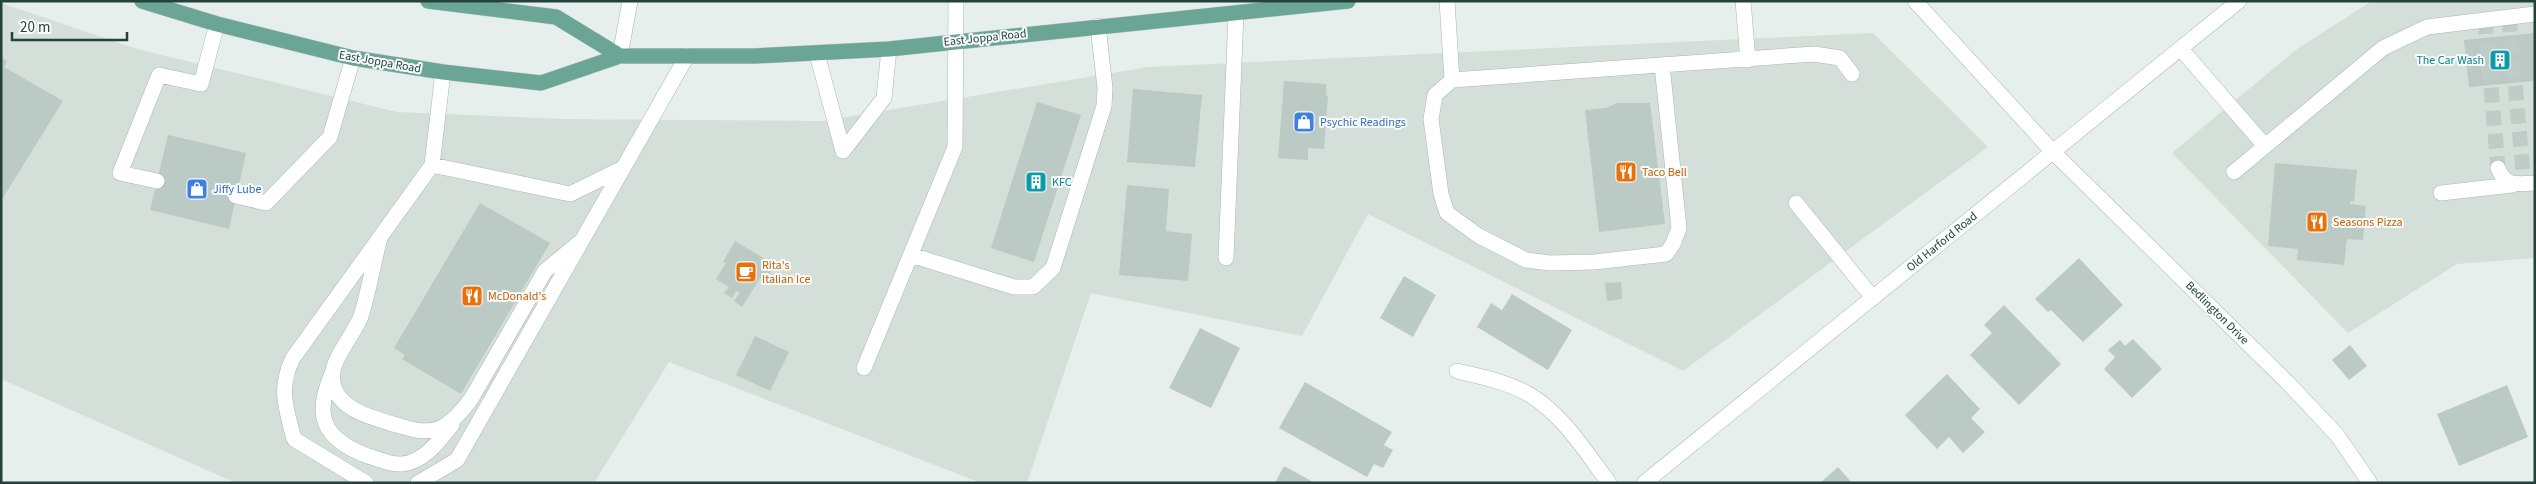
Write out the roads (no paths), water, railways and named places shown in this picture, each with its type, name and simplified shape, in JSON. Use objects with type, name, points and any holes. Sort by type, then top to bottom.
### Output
[{"type":"main road","name":"East Joppa Road","points":[[142,1],[217,24],[353,58],[443,72],[541,83],[620,56],[816,54],[889,49],[1348,1]]},
{"type":"main road","points":[[428,1],[556,17],[620,56]]},
{"type":"street","points":[[620,56],[630,1]]},
{"type":"street","points":[[864,368],[955,148],[956,1]]},
{"type":"street","points":[[1448,1],[1452,80]]},
{"type":"street","points":[[1743,1],[1748,60]]},
{"type":"street","name":"Bedlington Drive","points":[[1915,1],[2053,152],[2287,382],[2337,435],[2370,483]]},
{"type":"street","name":"Old Harford Road","points":[[1644,483],[2239,1]]},
{"type":"street","points":[[1226,258],[1236,13]]},
{"type":"street","points":[[2234,172],[2383,48],[2427,27],[2535,14]]},
{"type":"street","points":[[157,182],[120,173],[159,75],[201,84],[217,24]]},
{"type":"street","points":[[911,255],[1014,287],[1033,287],[1053,268],[1104,106],[1105,88],[1098,26]]},
{"type":"street","points":[[816,54],[843,151],[884,98],[889,49]]},
{"type":"street","points":[[2181,49],[2265,146]]},
{"type":"street","points":[[1662,65],[1679,228],[1673,244],[1666,254],[1594,262],[1550,263],[1526,260],[1479,236],[1447,213],[1441,194],[1431,119],[1435,95],[1452,80],[1814,54],[1840,58],[1852,74]]},
{"type":"street","points":[[418,483],[457,460],[687,56]]},
{"type":"street","points":[[236,196],[266,203],[330,137],[353,58]]},
{"type":"street","points":[[366,483],[294,439],[283,395],[286,372],[293,358],[432,165],[443,72]]},
{"type":"street","points":[[432,165],[570,194],[621,169]]},
{"type":"street","points":[[2498,168],[2502,178],[2512,185]]},
{"type":"street","points":[[2441,193],[2535,182]]},
{"type":"street","points":[[1796,203],[1873,298]]},
{"type":"street","points":[[380,238],[360,317],[324,389],[322,405],[324,423],[332,435],[354,451],[384,462],[402,464],[421,456],[436,444],[458,417],[471,400],[545,271],[580,242]]},
{"type":"street","points":[[333,371],[336,392],[348,406],[377,421],[419,432],[440,429],[458,417]]},
{"type":"street","points":[[1457,371],[1499,381],[1529,394],[1551,410],[1609,483]]},
{"type":"tunnel","points":[[2509,17],[2524,183]]},
{"type":"tunnel","points":[[2485,19],[2498,168]]},
{"type":"place","name":"The Car Wash","points":[[2500,60]]},
{"type":"place","name":"Psychic Readings","points":[[1304,122]]},
{"type":"place","name":"Taco Bell","points":[[1626,172]]},
{"type":"place","name":"KFC","points":[[1036,182]]},
{"type":"place","name":"Jiffy Lube","points":[[197,189]]},
{"type":"place","name":"Seasons Pizza","points":[[2317,222]]},
{"type":"place","name":"Rita's Italian Ice","points":[[746,272]]},
{"type":"place","name":"McDonald's","points":[[472,296]]}]
